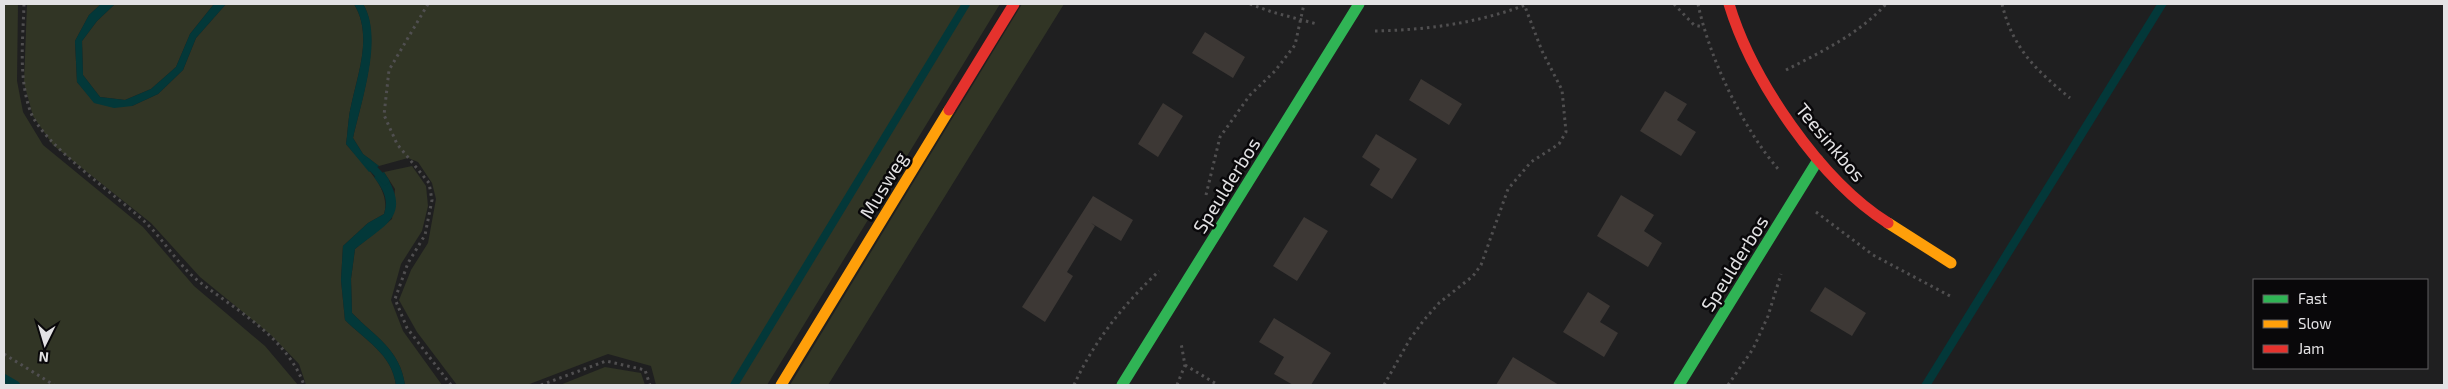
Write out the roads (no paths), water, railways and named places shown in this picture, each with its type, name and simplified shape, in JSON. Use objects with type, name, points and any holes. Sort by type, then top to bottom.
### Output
[{"type":"street","name":"Musweg","points":[[781,385],[1014,4]]},
{"type":"street","name":"Speulderbos","points":[[1122,385],[1359,4]]},
{"type":"street","name":"Teesinkbos","points":[[1729,4],[1732,17],[1763,81],[1818,160],[1870,212],[1951,263]]},
{"type":"street","name":"Speulderbos","points":[[1679,385],[1818,160]]},
{"type":"water","points":[[101,4],[115,4],[97,21],[82,41],[83,75],[100,97],[125,100],[151,89],[176,67],[190,34],[214,4],[226,4],[196,38],[183,70],[158,94],[132,106],[114,108],[94,103],[77,82],[75,41],[89,15]]},
{"type":"water","points":[[354,4],[363,4],[369,18],[371,34],[369,70],[353,138],[363,154],[379,166],[369,172],[346,144],[363,41],[363,28]]},
{"type":"water","points":[[2157,4],[2167,4],[1931,385],[1921,385]]},
{"type":"water","points":[[384,172],[396,199],[396,209],[386,225],[355,249],[351,279],[352,313],[392,353],[398,362],[405,385],[396,385],[389,365],[377,348],[345,320],[341,280],[343,246],[368,223],[384,214],[386,203],[384,194],[374,177]]},
{"type":"waterway","points":[[734,385],[966,4]]},
{"type":"waterway","points":[[367,162],[385,181]]},
{"type":"waterway","points":[[4,378],[16,385]]}]
